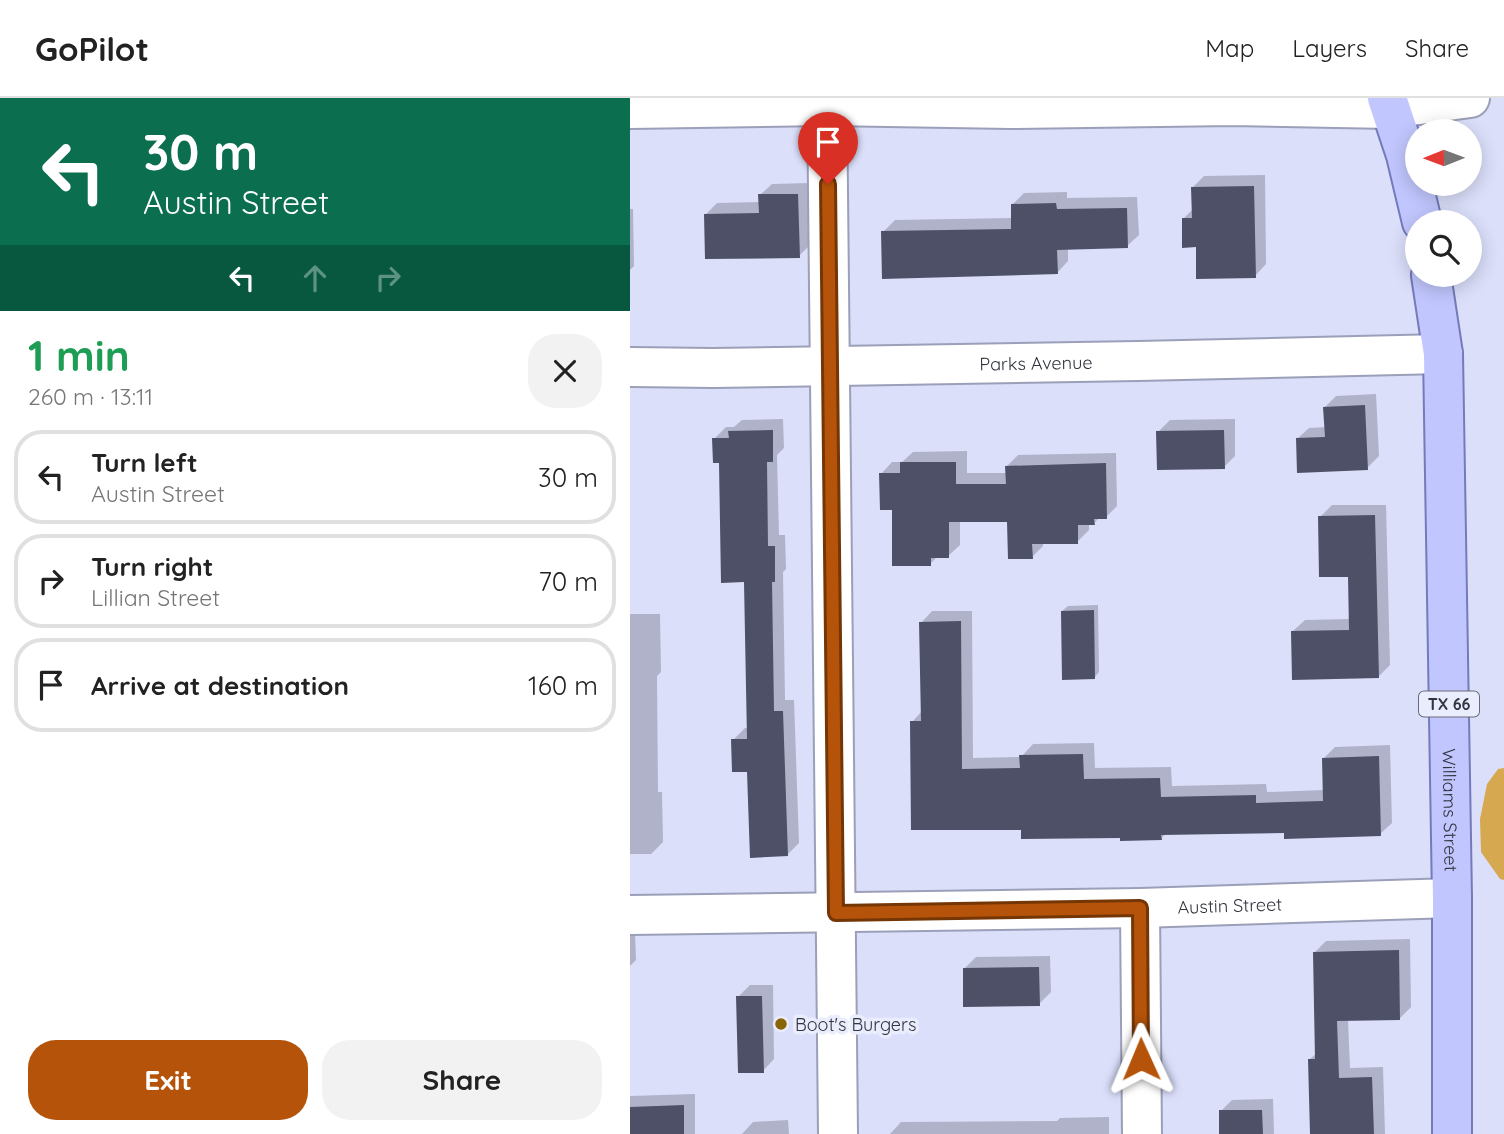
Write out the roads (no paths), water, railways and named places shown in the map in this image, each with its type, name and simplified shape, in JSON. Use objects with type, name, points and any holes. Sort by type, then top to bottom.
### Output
[{"type":"main road","points":[[1389,103],[1406,155],[1419,210]]},
{"type":"main road","name":"Williams Street","points":[[1433,287],[1443,354],[1452,898],[1452,1134]]},
{"type":"street","points":[[630,109],[827,102],[1010,109],[1389,103],[1471,98]]},
{"type":"street","points":[[827,102],[838,1134]]},
{"type":"street","name":"Parks Avenue","points":[[630,367],[830,366],[1443,354]]},
{"type":"street","name":"Austin Street","points":[[630,915],[1140,908],[1452,898]]},
{"type":"street","points":[[1140,908],[1142,1134]]},
{"type":"place","name":"Boot's Burgers","points":[[781,1024]]}]
